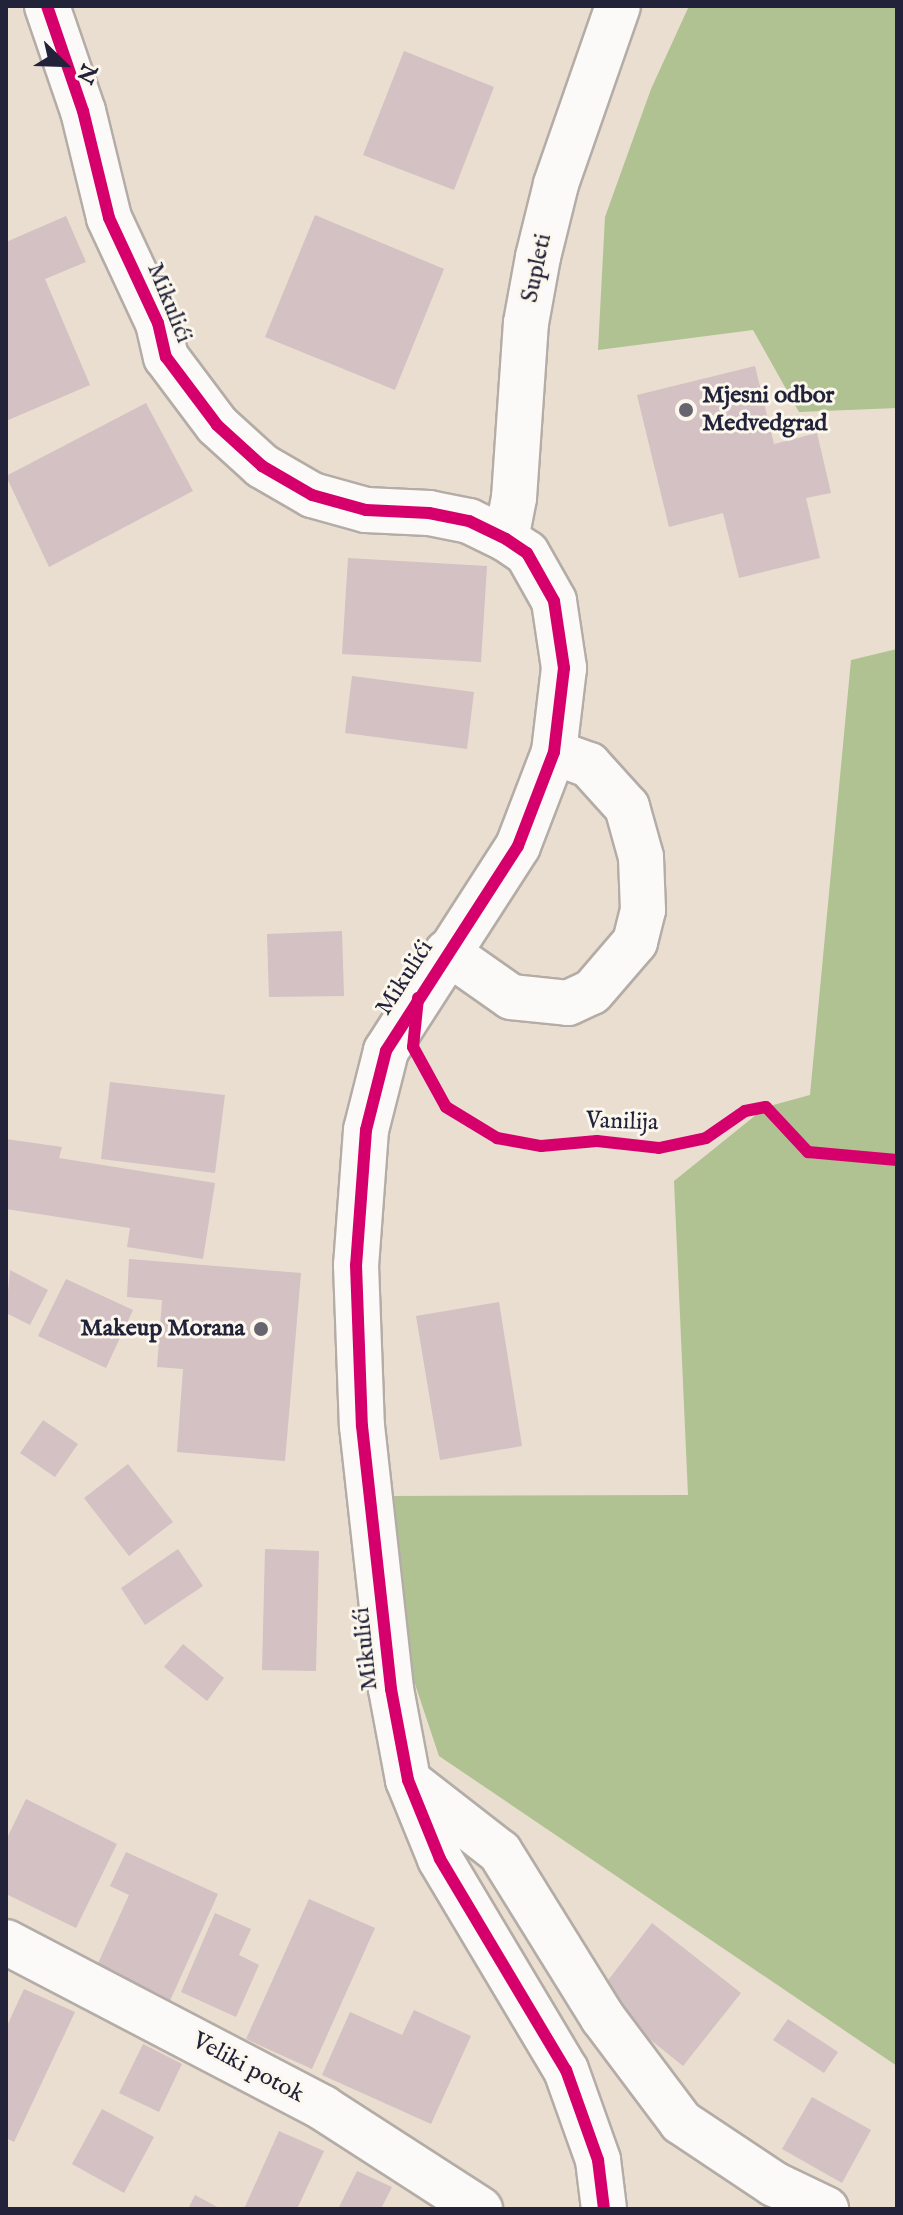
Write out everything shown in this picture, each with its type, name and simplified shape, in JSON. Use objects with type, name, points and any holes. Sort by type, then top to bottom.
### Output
[{"type":"street","name":"Mikulići","points":[[47,6],[83,111],[109,218],[158,323],[166,357],[217,425],[262,466],[312,495],[366,510],[429,513],[469,521],[506,539],[527,553],[554,601],[564,668],[554,752],[518,846],[402,1020],[373,1091],[356,1265],[362,1426],[391,1689],[408,1780],[440,1859],[566,2070],[598,2160],[604,2209]]},
{"type":"street","name":"Supleti","points":[[506,539],[514,498],[526,323],[538,257],[556,184],[618,6]]},
{"type":"street","points":[[447,952],[511,997],[568,1003],[592,992],[635,942],[643,910],[641,857],[627,807],[589,765],[554,752]]},
{"type":"street","points":[[408,1780],[500,1852],[603,2018],[681,2122],[774,2184],[826,2209]]},
{"type":"street","name":"Veliki potok","points":[[6,1942],[323,2108],[480,2209]]},
{"type":"green space","points":[[689,6],[897,6],[897,408],[799,412],[753,330],[598,350],[605,217],[651,89]]},
{"type":"green space","points":[[897,649],[897,2066],[439,1756],[411,1672],[394,1496],[688,1495],[674,1181],[766,1107],[810,1095],[851,660]]},
{"type":"building","points":[[404,51],[494,87],[454,190],[363,155]]},
{"type":"building","points":[[315,215],[444,269],[395,390],[265,337]]},
{"type":"building","points":[[66,216],[86,262],[45,279],[90,385],[6,421],[6,242]]},
{"type":"building","points":[[755,366],[774,444],[817,433],[831,493],[806,498],[820,558],[739,578],[723,513],[669,527],[637,395]]},
{"type":"building","points":[[146,403],[193,491],[49,567],[6,476]]},
{"type":"building","points":[[348,558],[487,566],[481,662],[342,654]]},
{"type":"building","points":[[352,676],[474,692],[467,749],[345,733]]},
{"type":"building","points":[[342,931],[344,996],[269,997],[267,934]]},
{"type":"building","points":[[110,1082],[225,1095],[215,1173],[101,1159]]},
{"type":"building","points":[[6,1139],[62,1147],[59,1158],[215,1183],[203,1259],[127,1247],[130,1228],[6,1209]]},
{"type":"building","points":[[129,1259],[301,1273],[285,1461],[177,1452],[183,1369],[157,1367],[162,1300],[127,1297]]},
{"type":"building","points":[[10,1270],[48,1290],[30,1325],[6,1313]]},
{"type":"building","points":[[66,1279],[133,1310],[106,1368],[38,1336]]},
{"type":"building","points":[[499,1302],[522,1446],[440,1460],[416,1316]]},
{"type":"building","points":[[43,1420],[78,1444],[55,1477],[20,1453]]},
{"type":"building","points":[[128,1464],[173,1522],[129,1556],[84,1498]]},
{"type":"building","points":[[178,1549],[203,1586],[145,1625],[121,1588]]},
{"type":"building","points":[[265,1549],[319,1551],[316,1671],[262,1670]]},
{"type":"building","points":[[183,1644],[224,1678],[207,1701],[164,1667]]},
{"type":"building","points":[[26,1799],[117,1844],[76,1928],[6,1894],[6,1840]]},
{"type":"building","points":[[126,1852],[218,1894],[169,2003],[95,1970],[129,1895],[110,1886]]},
{"type":"building","points":[[309,1899],[375,1928],[312,2069],[246,2039]]},
{"type":"building","points":[[215,1913],[251,1929],[239,1955],[259,1965],[236,2017],[181,1992]]},
{"type":"building","points":[[652,1923],[741,1993],[683,2066],[596,1996]]},
{"type":"building","points":[[24,1989],[75,2012],[14,2142],[6,2138],[6,2028]]},
{"type":"building","points":[[414,2010],[471,2036],[431,2124],[322,2075],[350,2012],[402,2035]]},
{"type":"building","points":[[788,2019],[838,2052],[824,2073],[773,2040]]},
{"type":"building","points":[[143,2044],[182,2064],[159,2112],[119,2093]]},
{"type":"building","points":[[812,2097],[871,2130],[842,2183],[782,2149]]},
{"type":"building","points":[[102,2109],[154,2137],[124,2193],[72,2164]]},
{"type":"building","points":[[279,2131],[324,2151],[297,2209],[244,2209]]},
{"type":"building","points":[[357,2171],[392,2187],[381,2209],[338,2209]]},
{"type":"building","points":[[195,2195],[221,2209],[188,2209]]},
{"type":"cycle path","points":[[47,6],[83,111],[109,218],[158,323],[166,357],[217,425],[262,466],[312,495],[366,510],[429,513],[469,521],[506,539],[527,553],[554,601],[564,668],[554,752],[518,846],[386,1051],[366,1130],[356,1265],[362,1426],[391,1689],[408,1780],[440,1859],[566,2070],[598,2160],[604,2209]]},
{"type":"cycle path","name":"Vanilija","points":[[418,998],[413,1047],[446,1107],[497,1138],[541,1146],[597,1141],[659,1148],[706,1138],[745,1111],[766,1107],[808,1152],[897,1160]]},
{"type":"place","name":"Mjesni odbor Medvedgrad","points":[[686,410]]},
{"type":"place","name":"Makeup Morana","points":[[261,1329]]}]
